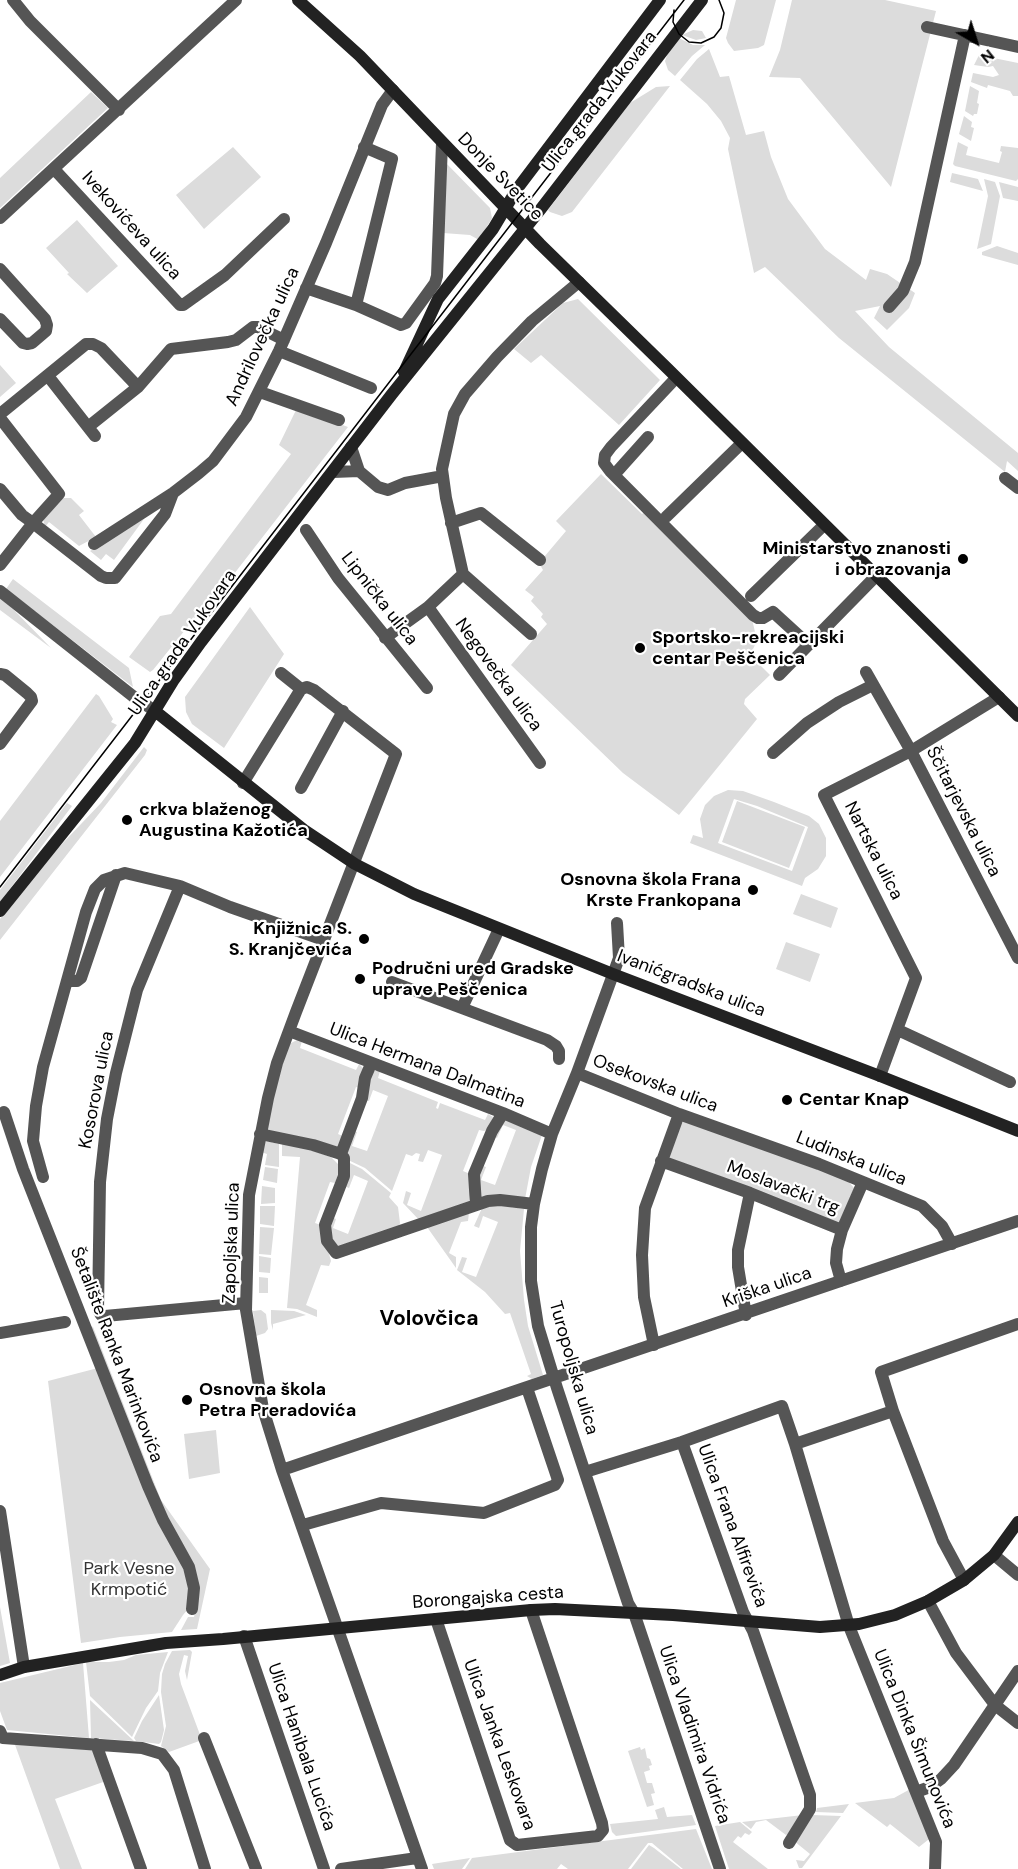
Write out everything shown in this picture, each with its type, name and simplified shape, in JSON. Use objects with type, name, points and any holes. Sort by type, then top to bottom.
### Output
[{"type":"street","points":[[13,0],[30,21],[118,110]]},
{"type":"street","name":"Ivekovićeva ulica","points":[[0,218],[236,0]]},
{"type":"street","name":"Donje Svetice","points":[[298,0],[393,90],[524,228],[1018,716]]},
{"type":"street","name":"Ulica grada Vukovara","points":[[392,394],[405,372],[438,299],[493,229],[517,189],[660,0]]},
{"type":"street","name":"Ulica grada Vukovara","points":[[0,911],[40,858],[80,813],[135,742],[173,681],[201,642],[351,447],[702,0]]},
{"type":"street","points":[[927,27],[1018,47]]},
{"type":"street","points":[[889,308],[903,291],[915,261],[965,35]]},
{"type":"street","name":"Andrilovečka ulica","points":[[94,544],[173,493],[213,461],[240,426],[260,392],[326,243],[382,105],[393,90]]},
{"type":"street","points":[[306,288],[356,305],[403,325],[435,283],[437,276],[442,143]]},
{"type":"street","points":[[356,305],[392,159],[364,147]]},
{"type":"street","name":"Ivekovićeva ulica","points":[[54,169],[176,303],[183,305],[225,274],[284,219]]},
{"type":"street","points":[[0,269],[45,319],[46,331],[32,343],[23,343],[0,319]]},
{"type":"street","points":[[531,634],[463,573],[451,523],[442,469],[454,414],[465,394],[496,357],[525,328],[579,282]]},
{"type":"street","points":[[48,376],[92,432],[138,387],[166,353],[174,348],[236,340],[253,327],[258,327],[281,345],[372,388]]},
{"type":"street","points":[[0,565],[60,494],[0,416],[86,344],[93,344],[101,348],[138,387]]},
{"type":"street","points":[[676,378],[611,447],[605,455],[604,463],[758,618],[763,618],[772,612],[808,644]]},
{"type":"street","points":[[260,392],[339,420]]},
{"type":"street","points":[[614,475],[648,437]]},
{"type":"street","points":[[666,517],[742,443]]},
{"type":"street","points":[[351,447],[359,471],[378,487],[388,490],[405,483],[443,476]]},
{"type":"street","points":[[333,472],[359,471]]},
{"type":"street","points":[[1005,478],[1018,488]]},
{"type":"street","points":[[0,489],[22,515],[33,524],[101,576],[110,579],[119,574],[165,514],[173,493]]},
{"type":"street","points":[[451,523],[481,513],[540,561]]},
{"type":"street","points":[[751,596],[824,525]]},
{"type":"street","name":"Lipnička ulica","points":[[306,530],[338,578],[427,688]]},
{"type":"street","points":[[385,638],[428,608],[463,573]]},
{"type":"street","points":[[779,675],[877,575]]},
{"type":"street","name":"Ivanićgradska ulica","points":[[0,591],[304,830],[355,864],[414,894],[1018,1131]]},
{"type":"street","name":"Negovečka ulica","points":[[428,608],[540,763]]},
{"type":"street","name":"Ščitarjevska ulica","points":[[866,672],[911,751],[1018,957]]},
{"type":"street","points":[[281,673],[301,689]]},
{"type":"street","points":[[0,674],[5,675],[31,696],[32,701],[0,744]]},
{"type":"street","points":[[773,753],[807,723],[839,702],[873,685]]},
{"type":"street","points":[[243,783],[301,689],[307,687],[314,690],[396,754],[355,864]]},
{"type":"street","name":"Nartska ulica","points":[[880,1076],[916,978],[824,795],[911,751],[999,697]]},
{"type":"street","points":[[301,788],[343,711]]},
{"type":"street","name":"Zapoljska ulica","points":[[355,864],[289,1031],[278,1063],[260,1134],[249,1195],[246,1303],[263,1409],[282,1470],[420,1863]]},
{"type":"street","points":[[43,1177],[33,1140],[43,1067],[67,981],[77,981],[81,978],[116,875],[125,873],[180,886],[230,907],[324,940]]},
{"type":"street","name":"Kosorova ulica","points":[[180,886],[137,990],[107,1119],[100,1182],[98,1310],[101,1315],[105,1316],[246,1303]]},
{"type":"street","name":"Turopoljska ulica","points":[[617,923],[619,958],[552,1134],[534,1204],[531,1227],[531,1281],[538,1326],[628,1603],[634,1613]]},
{"type":"street","points":[[462,1008],[499,928]]},
{"type":"street","points":[[393,982],[547,1040],[556,1046],[559,1059]]},
{"type":"street","points":[[898,1030],[1010,1082]]},
{"type":"street","name":"Ulica Hermana Dalmatina","points":[[289,1031],[552,1134]]},
{"type":"street","points":[[371,1064],[365,1078],[362,1098],[341,1154],[345,1164],[344,1176],[325,1225],[327,1241],[336,1253],[489,1201],[534,1204]]},
{"type":"street","name":"Osekovska ulica","points":[[577,1073],[720,1129]]},
{"type":"street","name":"Šetalište Ranka Marinkovića","points":[[4,1112],[23,1169],[148,1486],[163,1520],[189,1567],[194,1588],[192,1609]]},
{"type":"street","points":[[476,1205],[474,1174],[502,1113]]},
{"type":"street","points":[[654,1345],[644,1297],[642,1255],[645,1208],[679,1113]]},
{"type":"street","name":"Ludinska ulica","points":[[720,1129],[819,1164],[922,1206],[942,1226],[952,1244]]},
{"type":"street","points":[[260,1134],[313,1145],[341,1154]]},
{"type":"street","name":"Moslavački trg","points":[[661,1161],[750,1193],[842,1230],[862,1182]]},
{"type":"street","points":[[746,1315],[738,1267],[738,1250],[750,1193]]},
{"type":"street","name":"Kriška ulica","points":[[282,1470],[746,1315],[1018,1221]]},
{"type":"street","points":[[841,1281],[836,1263],[842,1230]]},
{"type":"street","points":[[0,1333],[65,1322]]},
{"type":"street","points":[[964,1580],[943,1541],[893,1411],[881,1372],[1018,1324]]},
{"type":"street","points":[[303,1525],[381,1503],[484,1513],[555,1485],[558,1480],[527,1388]]},
{"type":"street","name":"Ulica Frana Alfirevića","points":[[585,1472],[682,1442],[782,1406],[849,1626]]},
{"type":"street","points":[[795,1444],[893,1411]]},
{"type":"street","name":"Ulica Frana Alfirevića","points":[[682,1442],[753,1631],[811,1801],[808,1815],[789,1843]]},
{"type":"street","points":[[0,1511],[24,1667]]},
{"type":"street","name":"Borongajska cesta","points":[[0,1675],[24,1667],[166,1642],[531,1610],[634,1613],[820,1627],[849,1626],[895,1615],[928,1601],[964,1580],[994,1555],[1018,1522]]},
{"type":"street","points":[[994,1555],[1018,1575]]},
{"type":"street","points":[[928,1601],[956,1653],[995,1705],[1018,1723]]},
{"type":"street","name":"Ulica Janka Leskovara","points":[[436,1619],[510,1840],[518,1845],[598,1836],[602,1833],[603,1828],[531,1610]]},
{"type":"street","name":"Ulica Vladimira Vidrića","points":[[634,1613],[720,1869]]},
{"type":"street","name":"Ulica Dinka Šimunovića","points":[[849,1626],[936,1842],[935,1869]]},
{"type":"street","name":"Ulica Hanibala Lucića","points":[[244,1636],[324,1869]]},
{"type":"street","points":[[916,1792],[930,1787],[954,1765],[1018,1671]]},
{"type":"street","points":[[0,1731],[3,1738],[96,1744],[155,1751],[162,1754],[171,1764],[205,1869]]},
{"type":"street","points":[[204,1738],[256,1869]]},
{"type":"street","points":[[96,1744],[141,1869]]},
{"type":"street","points":[[341,1869],[420,1863]]},
{"type":"green space","points":[[736,0],[776,0],[764,45],[734,51],[728,43],[726,38]]},
{"type":"green space","points":[[792,0],[885,0],[936,11],[891,187],[800,78],[769,77],[780,50]]},
{"type":"green space","points":[[693,30],[702,31],[706,38],[696,40],[682,35]]},
{"type":"green space","points":[[679,38],[693,45],[705,45],[675,76],[668,70],[665,61]]},
{"type":"green space","points":[[709,49],[720,77],[729,76],[746,135],[764,131],[771,157],[788,199],[825,249],[866,280],[870,269],[887,274],[915,293],[909,308],[887,330],[874,318],[880,306],[855,311],[889,347],[1018,453],[1018,471],[1007,461],[1005,472],[839,338],[765,267],[754,273],[728,149],[730,138],[721,121],[707,104],[680,80],[697,59]]},
{"type":"green space","points":[[979,55],[1018,63],[1018,96],[1013,96],[1010,91],[988,85],[987,88],[971,82],[973,73],[993,77],[999,75],[993,66],[974,65]]},
{"type":"green space","points":[[670,86],[572,212],[562,216],[550,212],[548,210],[630,103],[656,87]]},
{"type":"green space","points":[[970,86],[979,91],[977,114],[973,116],[965,111]]},
{"type":"green space","points":[[91,92],[108,108],[0,208],[0,178]]},
{"type":"green space","points":[[964,116],[972,122],[971,127],[974,128],[971,141],[959,134]]},
{"type":"green space","points":[[958,142],[968,147],[966,155],[999,163],[1001,146],[1018,148],[1018,179],[1016,181],[955,166],[953,164]]},
{"type":"green space","points":[[233,147],[261,177],[204,229],[176,195]]},
{"type":"green space","points":[[445,162],[490,208],[492,218],[479,240],[470,235],[443,233]]},
{"type":"green space","points":[[952,173],[978,179],[983,191],[950,182]]},
{"type":"green space","points":[[984,179],[995,182],[1000,196],[991,244],[977,249],[988,196]]},
{"type":"green space","points":[[999,182],[1018,187],[1018,201],[1003,198]]},
{"type":"green space","points":[[77,220],[118,266],[87,293],[67,274],[69,273],[46,248]]},
{"type":"green space","points":[[997,246],[1018,253],[1018,265],[982,255],[982,252]]},
{"type":"green space","points":[[578,299],[660,380],[619,425],[541,355],[531,363],[514,349],[563,303]]},
{"type":"green space","points":[[0,365],[16,383],[0,397]]},
{"type":"green space","points":[[297,408],[348,427],[213,601],[209,600],[150,672],[129,657],[160,616],[171,614],[291,454],[279,445]]},
{"type":"green space","name":"Sportsko-rekreacijski centar Peščenica","points":[[601,474],[642,514],[645,512],[752,619],[755,632],[759,637],[752,651],[752,657],[770,675],[745,699],[744,704],[757,719],[679,815],[623,773],[511,665],[547,624],[541,617],[543,614],[531,601],[534,597],[525,590],[543,570],[539,563],[566,531],[556,521]]},
{"type":"green space","points":[[71,498],[84,511],[79,515],[96,537],[79,546],[49,522],[45,527],[43,519],[58,501]]},
{"type":"green space","points":[[144,519],[114,560],[106,554],[101,560],[90,551]]},
{"type":"green space","points":[[13,579],[129,668],[133,687],[6,589]]},
{"type":"green space","points":[[0,598],[13,609],[51,648],[0,610]]},
{"type":"green space","points":[[250,607],[284,654],[224,748],[192,724],[186,712],[185,697]]},
{"type":"green space","points":[[96,694],[113,719],[111,722],[117,725],[0,877],[0,821]]},
{"type":"green space","points":[[144,747],[147,750],[145,755],[0,940],[0,919],[40,867],[101,803]]},
{"type":"green space","points":[[728,790],[743,791],[809,816],[819,824],[826,838],[826,856],[818,869],[805,878],[802,886],[690,843],[693,835],[703,838],[700,819],[705,805],[714,796]],"holes":[[[734,799],[808,827],[792,871],[718,843]]]},
{"type":"green space","points":[[737,801],[805,827],[789,868],[722,842]]},
{"type":"green space","points":[[67,803],[72,806],[0,902],[0,890]]},
{"type":"green space","points":[[801,894],[838,908],[831,928],[793,914]]},
{"type":"green space","points":[[786,942],[820,954],[810,982],[776,969]]},
{"type":"green space","points":[[297,1040],[302,1041],[300,1048],[356,1070],[359,1064],[365,1070],[363,1089],[356,1087],[338,1134],[345,1137],[340,1147],[271,1132],[266,1128],[276,1084],[289,1044]]},
{"type":"green space","points":[[374,1071],[380,1071],[378,1078],[438,1102],[436,1108],[438,1109],[440,1103],[485,1120],[488,1114],[493,1117],[489,1129],[479,1130],[463,1171],[470,1174],[472,1178],[469,1202],[420,1221],[403,1203],[406,1191],[411,1193],[407,1205],[421,1211],[442,1155],[428,1150],[423,1162],[418,1161],[420,1154],[416,1153],[412,1156],[406,1154],[392,1191],[365,1168],[346,1159],[352,1130],[357,1132],[352,1146],[367,1151],[388,1096],[373,1090],[369,1101],[364,1100],[368,1081]]},
{"type":"green space","points":[[507,1120],[542,1135],[531,1167],[525,1199],[481,1198],[476,1183],[480,1165],[486,1167],[481,1180],[495,1185],[516,1130],[503,1125],[497,1138],[492,1135]]},
{"type":"green space","points":[[684,1121],[844,1176],[854,1188],[839,1225],[672,1161],[669,1157]]},
{"type":"green space","points":[[264,1142],[279,1144],[279,1167],[265,1165],[267,1154],[261,1152]]},
{"type":"green space","points":[[282,1144],[306,1148],[331,1157],[341,1167],[335,1183],[330,1182],[315,1223],[321,1225],[331,1261],[329,1266],[321,1265],[306,1305],[317,1310],[317,1317],[297,1309],[287,1308],[300,1157],[282,1156]]},
{"type":"green space","points":[[348,1162],[362,1169],[391,1193],[389,1197],[398,1207],[400,1223],[399,1226],[344,1247],[335,1245],[329,1239],[332,1217],[336,1219],[333,1228],[348,1234],[368,1181],[354,1175],[349,1188],[344,1186]]},
{"type":"green space","points":[[265,1167],[278,1169],[277,1183],[263,1180]]},
{"type":"green space","points":[[262,1186],[275,1188],[275,1203],[261,1204]]},
{"type":"green space","points":[[491,1204],[524,1209],[520,1251],[524,1300],[528,1326],[543,1375],[532,1379],[527,1376],[531,1374],[510,1313],[505,1314],[485,1292],[457,1270],[462,1257],[467,1258],[462,1272],[476,1277],[498,1222],[483,1216],[479,1228],[474,1226],[482,1208]]},
{"type":"green space","points":[[260,1206],[275,1206],[274,1226],[260,1224]]},
{"type":"green space","points":[[469,1213],[468,1221],[461,1222],[449,1253],[456,1257],[456,1268],[427,1227]]},
{"type":"green space","points":[[260,1227],[274,1228],[271,1255],[259,1254]]},
{"type":"green space","points":[[259,1256],[271,1258],[270,1273],[259,1272]]},
{"type":"green space","points":[[259,1277],[268,1278],[268,1293],[259,1293]]},
{"type":"green space","points":[[261,1310],[266,1314],[268,1329],[265,1333],[256,1336],[253,1311]]},
{"type":"green space","points":[[271,1310],[294,1311],[306,1315],[273,1324],[273,1330]]},
{"type":"green space","points":[[90,1326],[93,1327],[161,1500],[210,1569],[197,1629],[181,1630],[188,1617],[194,1617],[197,1604],[169,1524]]},
{"type":"green space","name":"Park Vesne Krmpotić","points":[[98,1368],[187,1571],[189,1608],[172,1632],[81,1643],[48,1381]]},
{"type":"green space","points":[[216,1430],[220,1473],[189,1479],[184,1434]]},
{"type":"green space","points":[[0,1607],[10,1663],[0,1666]]},
{"type":"green space","points":[[190,1650],[192,1652],[187,1680],[185,1671],[188,1656],[184,1655],[179,1674],[202,1740],[169,1752],[161,1746],[166,1726],[161,1692],[162,1674],[172,1651]]},
{"type":"green space","points":[[168,1652],[160,1673],[158,1691],[146,1708],[132,1737],[90,1696],[86,1662],[109,1662],[124,1660],[136,1655]]},
{"type":"green space","points":[[83,1663],[89,1738],[7,1730],[0,1711],[0,1683]]},
{"type":"green space","points":[[159,1695],[164,1730],[161,1742],[159,1744],[136,1741],[134,1738],[142,1721]]},
{"type":"green space","points":[[90,1700],[134,1741],[91,1738]]},
{"type":"green space","points":[[14,1742],[93,1749],[106,1781],[55,1799],[82,1869],[60,1869]]},
{"type":"green space","points":[[640,1747],[641,1750],[645,1748],[647,1758],[650,1759],[652,1765],[649,1766],[650,1770],[644,1772],[647,1783],[652,1783],[655,1793],[651,1794],[654,1805],[647,1807],[628,1751]]},
{"type":"green space","points":[[914,1787],[933,1836],[919,1847],[890,1824],[887,1827],[855,1803],[894,1798]]},
{"type":"green space","points":[[849,1804],[843,1813],[816,1812],[817,1808]]},
{"type":"green space","points":[[664,1807],[667,1817],[692,1815],[696,1825],[616,1836],[612,1832],[610,1824],[658,1819],[655,1810]]},
{"type":"green space","points":[[803,1815],[786,1835],[766,1820],[756,1822],[751,1829],[742,1822]]},
{"type":"green space","points":[[812,1815],[841,1816],[802,1868],[799,1868],[796,1860],[804,1861],[810,1854],[794,1841]]},
{"type":"green space","points":[[740,1822],[752,1832],[749,1835],[745,1833],[741,1838],[738,1836],[733,1842],[768,1869],[729,1869],[715,1826]]},
{"type":"green space","points":[[696,1829],[712,1869],[683,1869],[652,1843],[648,1843],[628,1869],[568,1869],[561,1864],[557,1869],[465,1869],[472,1858]]},
{"type":"green space","points":[[649,1845],[654,1848],[681,1869],[631,1869]]},
{"type":"green space","points":[[470,1858],[462,1869],[434,1869],[432,1864]]},
{"type":"tram line","points":[[0,887],[684,0]]},
{"type":"tram line","points":[[674,10],[673,22],[679,34],[689,42],[701,43],[714,37],[721,28],[724,13],[719,0]]},
{"type":"place","name":"Ministarstvo znanosti i obrazovanja","points":[[963,559]]},
{"type":"place","name":"Sportsko-rekreacijski centar Peščenica","points":[[640,648]]},
{"type":"place","name":"crkva blaženog Augustina Kažotića","points":[[127,820]]},
{"type":"place","name":"Osnovna škola Frana Krste Frankopana","points":[[753,890]]},
{"type":"place","name":"Knjižnica S. S. Kranjčevića","points":[[364,939]]},
{"type":"place","name":"Područni ured Gradske uprave Peščenica","points":[[360,979]]},
{"type":"place","name":"Centar Knap","points":[[787,1100]]},
{"type":"place","name":"Osnovna škola Petra Preradovića","points":[[187,1400]]},
{"type":"district","name":"Volovčica","points":[[429,1319]]}]
